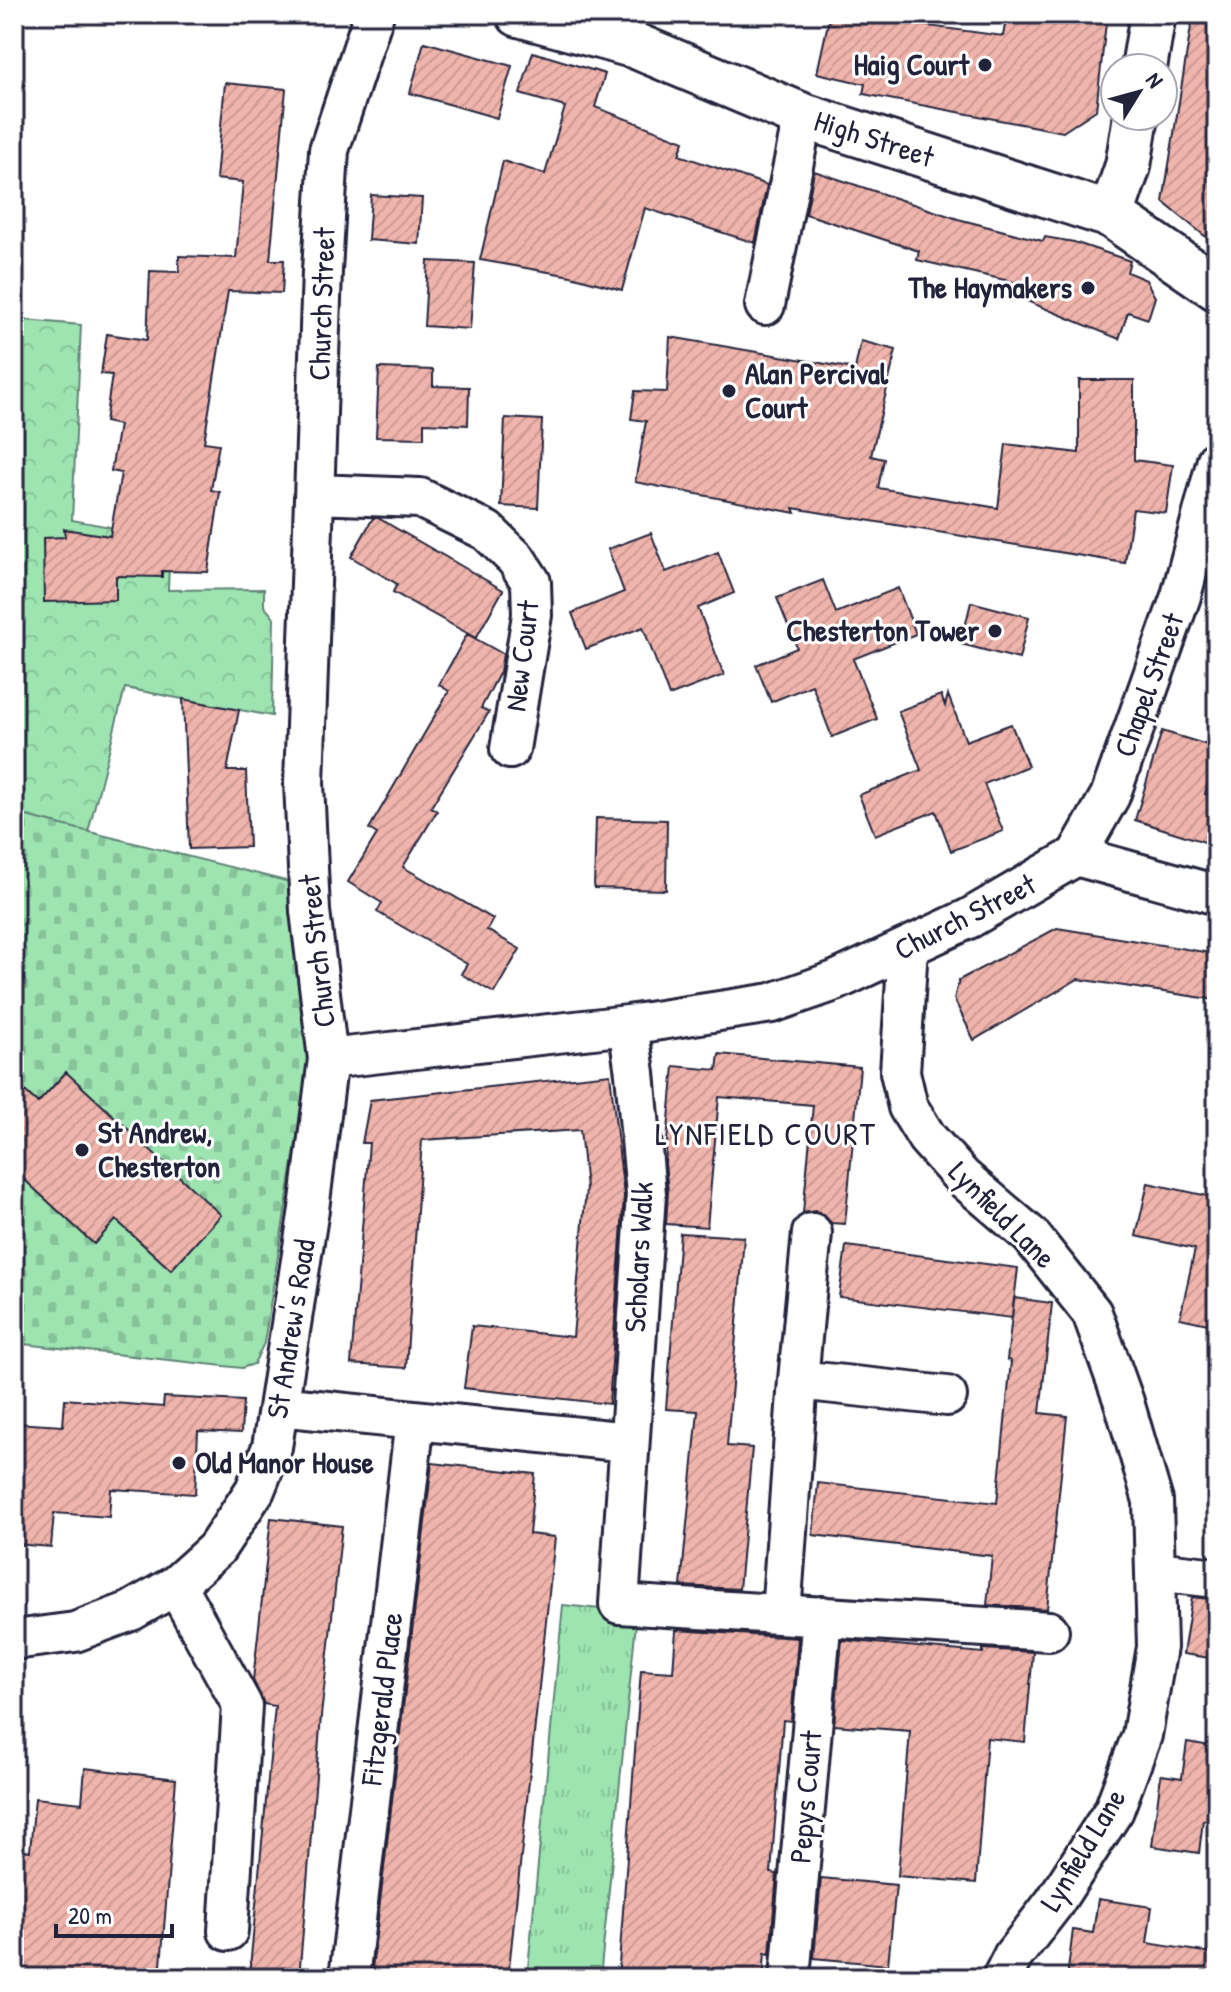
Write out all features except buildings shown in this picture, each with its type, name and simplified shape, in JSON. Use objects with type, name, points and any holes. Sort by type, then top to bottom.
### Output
[{"type":"street","name":"Church Street","points":[[374,14],[329,150],[322,271],[304,783],[310,911],[328,1059],[628,1025],[772,1003],[835,981],[908,948],[970,918],[1076,856]]},
{"type":"street","name":"High Street","points":[[519,14],[636,46],[803,116],[1111,215],[1217,288]]},
{"type":"street","points":[[1147,52],[1153,14]]},
{"type":"street","points":[[765,305],[803,116]]},
{"type":"street","points":[[1111,215],[1128,166],[1133,132]]},
{"type":"street","name":"Chapel Street","points":[[1076,856],[1110,796],[1176,610],[1217,460]]},
{"type":"street","name":"New Court","points":[[315,494],[420,498],[487,531],[516,559],[531,582],[532,615],[510,749]]},
{"type":"street","points":[[1076,856],[1217,895]]},
{"type":"street","name":"Lynfield Lane","points":[[908,948],[900,1072],[908,1107],[927,1138],[962,1177],[1031,1236],[1092,1313],[1124,1402],[1153,1501],[1157,1647],[1142,1735],[1114,1810],[1054,1903],[1013,1956],[1002,1978]]},
{"type":"street","name":"Scholars Walk","points":[[628,1025],[646,1194],[619,1604],[1049,1631]]},
{"type":"street","name":"St Andrew's Road","points":[[14,1640],[75,1632],[131,1611],[176,1585],[216,1549],[255,1490],[272,1447],[279,1406],[328,1059]]},
{"type":"street","points":[[781,1614],[812,1233]]},
{"type":"street","points":[[798,1380],[947,1396]]},
{"type":"street","points":[[279,1406],[628,1442]]},
{"type":"street","name":"Fitzgerald Place","points":[[349,1978],[415,1420]]},
{"type":"street","points":[[1155,1571],[1217,1578]]},
{"type":"street","points":[[176,1585],[242,1705],[228,1931]]},
{"type":"street","name":"Pepys Court","points":[[790,1978],[822,1616]]},
{"type":"green space","points":[[14,198],[23,205],[25,320],[81,325],[72,520],[170,538],[168,590],[264,589],[264,606],[274,618],[272,716],[125,688],[88,832],[14,813]]},
{"type":"green space","points":[[14,813],[290,882],[309,1063],[264,1343],[254,1364],[242,1368],[14,1343]]},
{"type":"green space","points":[[563,1605],[637,1613],[600,1978],[527,1978]]},
{"type":"place","name":"Haig Court","points":[[985,65]]},
{"type":"place","name":"The Haymakers","points":[[1088,288]]},
{"type":"place","name":"Alan Percival Court","points":[[729,391]]},
{"type":"place","name":"Chesterton Tower","points":[[995,631]]},
{"type":"place","name":"St Andrew, Chesterton","points":[[82,1150]]},
{"type":"place","name":"Old Manor House","points":[[179,1463]]},
{"type":"district","name":"LYNFIELD COURT","points":[[766,1134]]}]
